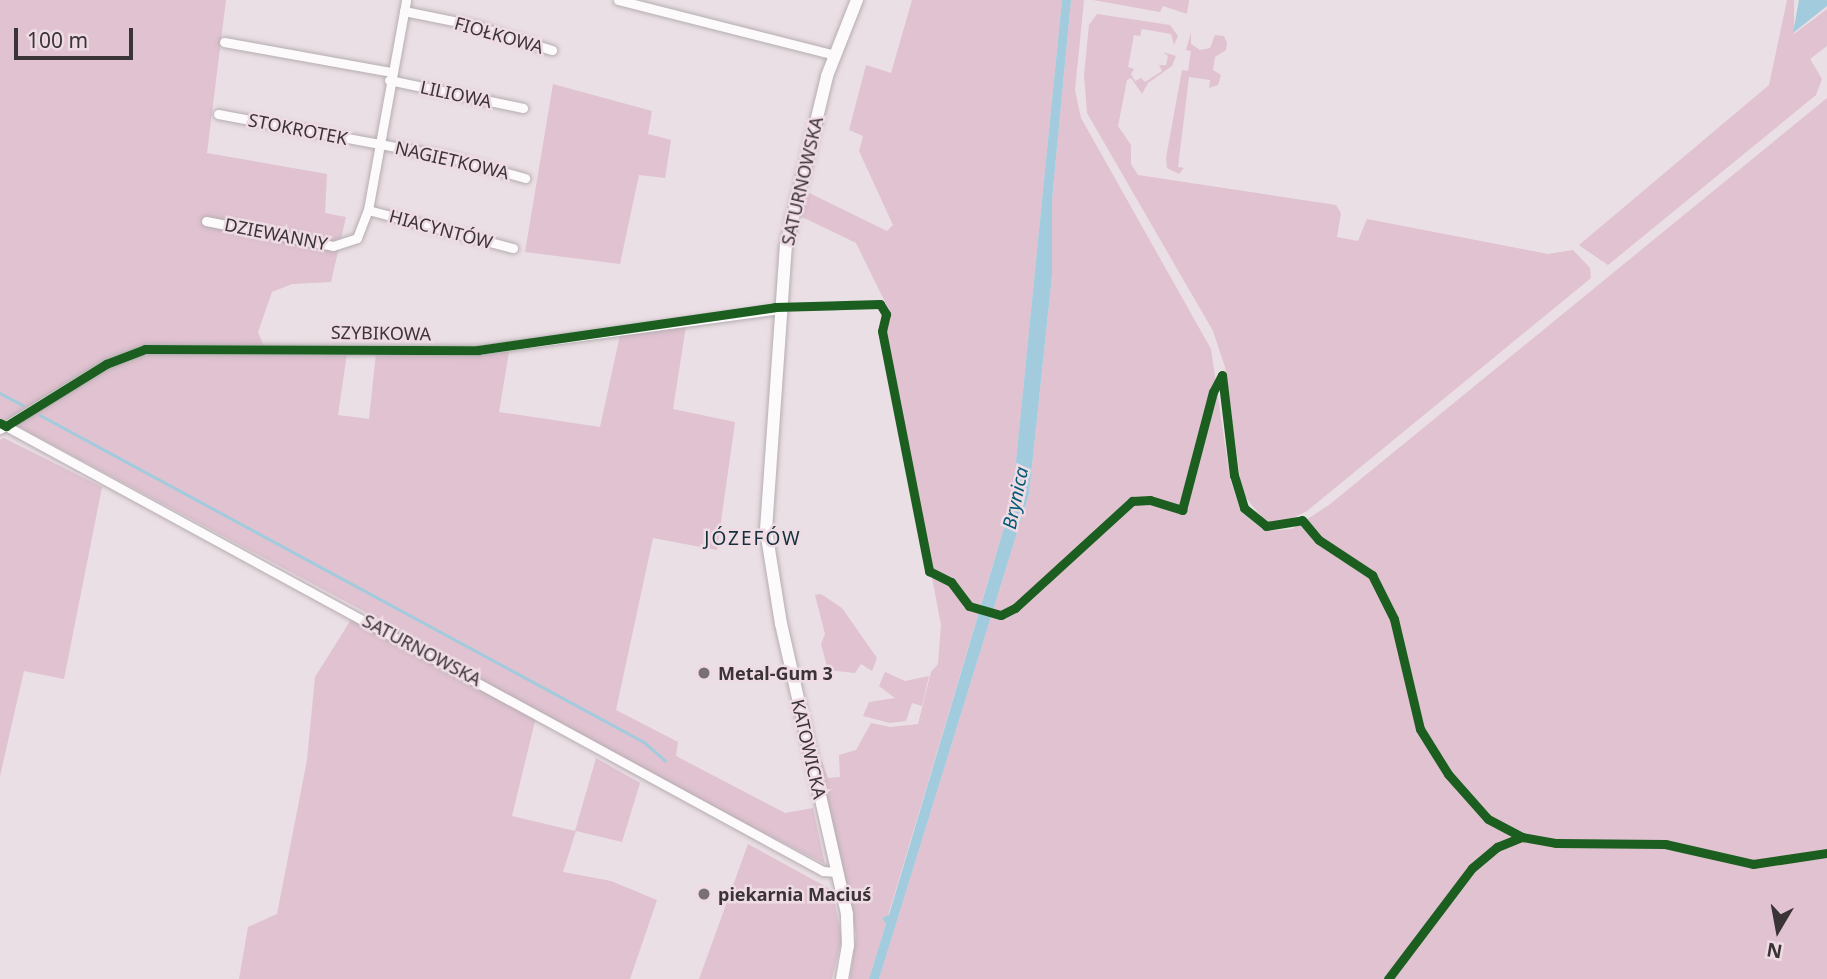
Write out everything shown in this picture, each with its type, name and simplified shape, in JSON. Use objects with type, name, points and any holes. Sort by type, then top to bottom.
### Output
[{"type":"street","points":[[368,210],[389,76],[406,0]]},
{"type":"street","points":[[618,0],[835,55]]},
{"type":"street","name":"SATURNOWSKA","points":[[781,309],[795,196],[835,55],[857,0]]},
{"type":"street","name":"FIOŁKOWA","points":[[404,11],[473,25],[552,50]]},
{"type":"street","name":"LILIOWA","points":[[224,42],[389,76],[523,108]]},
{"type":"street","name":"STOKROTEK","points":[[218,114],[378,143]]},
{"type":"street","name":"NAGIETKOWA","points":[[378,143],[525,177]]},
{"type":"street","name":"DZIEWANNY","points":[[205,221],[333,246],[357,238],[368,210]]},
{"type":"street","name":"HIACYNTÓW","points":[[368,210],[513,248]]},
{"type":"street","name":"SZYBIKOWA","points":[[3,428],[106,364],[145,349],[478,350],[781,309]]},
{"type":"street","name":"KATOWICKA","points":[[781,309],[768,561],[848,929],[842,979]]},
{"type":"street","name":"SATURNOWSKA","points":[[3,428],[823,871],[836,872]]},
{"type":"shaded area","points":[[0,0],[226,0],[207,153],[327,174],[325,213],[346,217],[331,282],[292,284],[272,292],[258,332],[266,351],[347,353],[338,415],[369,419],[376,353],[509,352],[499,412],[600,427],[620,335],[686,326],[673,409],[735,422],[717,550],[653,538],[616,710],[678,742],[676,756],[785,813],[813,808],[825,864],[536,717],[512,816],[575,831],[596,758],[640,783],[622,842],[576,831],[563,872],[611,881],[657,900],[630,979],[239,979],[248,927],[277,914],[307,760],[315,677],[352,618],[393,639],[397,629],[4,419],[0,421]]},
{"type":"shaded area","points":[[912,0],[1062,0],[1012,501],[888,916],[882,918],[886,924],[869,979],[850,979],[856,935],[817,762],[822,761],[828,778],[840,777],[839,755],[856,750],[871,723],[890,727],[918,724],[931,672],[938,664],[941,625],[885,332],[889,310],[856,243],[798,215],[801,189],[887,231],[893,225],[859,151],[863,136],[849,130],[866,65],[891,73]]},
{"type":"shaded area","points":[[1071,0],[1084,0],[1075,90],[1081,118],[1211,349],[1230,479],[1241,512],[1265,531],[1292,529],[1329,505],[1827,98],[1827,979],[879,979],[1029,494],[1052,276],[1052,200]]},
{"type":"shaded area","points":[[1093,0],[1189,0],[1187,14],[1163,6],[1160,12]]},
{"type":"shaded area","points":[[1787,0],[1794,0],[1794,34],[1827,9],[1827,46],[1810,59],[1822,79],[1816,95],[1608,265],[1579,245],[1769,85]]},
{"type":"shaded area","points":[[1097,14],[1170,25],[1178,36],[1174,45],[1171,34],[1142,29],[1140,36],[1134,35],[1128,67],[1134,69],[1131,74],[1135,81],[1141,78],[1145,82],[1162,71],[1159,65],[1166,65],[1168,56],[1163,52],[1176,56],[1172,66],[1148,83],[1142,94],[1131,78],[1127,80],[1118,126],[1131,145],[1131,164],[1138,175],[1336,205],[1341,213],[1337,237],[1358,241],[1367,219],[1548,254],[1573,250],[1590,268],[1591,278],[1307,511],[1287,521],[1265,521],[1242,493],[1225,367],[1213,331],[1087,113],[1084,75],[1089,25]]},
{"type":"shaded area","points":[[1191,32],[1191,44],[1200,50],[1210,48],[1215,35],[1224,36],[1227,43],[1226,50],[1215,57],[1213,70],[1221,75],[1218,85],[1209,88],[1210,80],[1189,77],[1178,167],[1184,168],[1179,174],[1167,168],[1166,158],[1182,70],[1188,71],[1191,51],[1186,50]]},
{"type":"shaded area","points":[[553,84],[652,111],[648,134],[671,140],[665,178],[639,175],[620,264],[525,252]]},
{"type":"shaded area","points":[[4,438],[102,487],[64,679],[24,671],[0,776],[0,440]]},
{"type":"shaded area","points":[[821,594],[842,608],[877,658],[872,671],[861,664],[855,673],[828,670],[821,644],[825,634],[815,595]]},
{"type":"shaded area","points":[[885,672],[905,681],[929,676],[922,706],[912,703],[906,721],[890,723],[863,716],[869,702],[895,698],[879,686]]},
{"type":"shaded area","points":[[748,844],[832,890],[842,938],[832,979],[699,979]]},
{"type":"water","name":"Brynica","points":[[1062,0],[1071,0],[1052,200],[1052,276],[1029,494],[879,979],[869,979],[886,924],[882,918],[889,915],[1012,501]]},
{"type":"water","points":[[1799,0],[1827,0],[1827,6],[1793,33]]},
{"type":"waterway","points":[[0,393],[23,405]]},
{"type":"waterway","points":[[40,415],[644,742],[665,760]]},
{"type":"cycle path","points":[[0,423],[6,426],[106,364],[145,349],[478,350],[775,307],[880,304],[886,314],[882,331],[929,571],[951,582],[969,606],[1001,615],[1015,608],[1132,501],[1150,500],[1182,510],[1213,392],[1222,375]]},
{"type":"cycle path","points":[[1222,375],[1234,475],[1244,508],[1266,526],[1302,520],[1319,540],[1372,575],[1394,619],[1420,729],[1448,774],[1488,819],[1522,837],[1556,843],[1665,844],[1753,864],[1827,853]]},
{"type":"cycle path","points":[[1388,979],[1472,868],[1497,847],[1522,837]]},
{"type":"place","name":"Metal-Gum 3","points":[[704,673]]},
{"type":"place","name":"piekarnia Maciuś","points":[[704,894]]},
{"type":"district","name":"JÓZEFÓW","points":[[753,539]]}]
